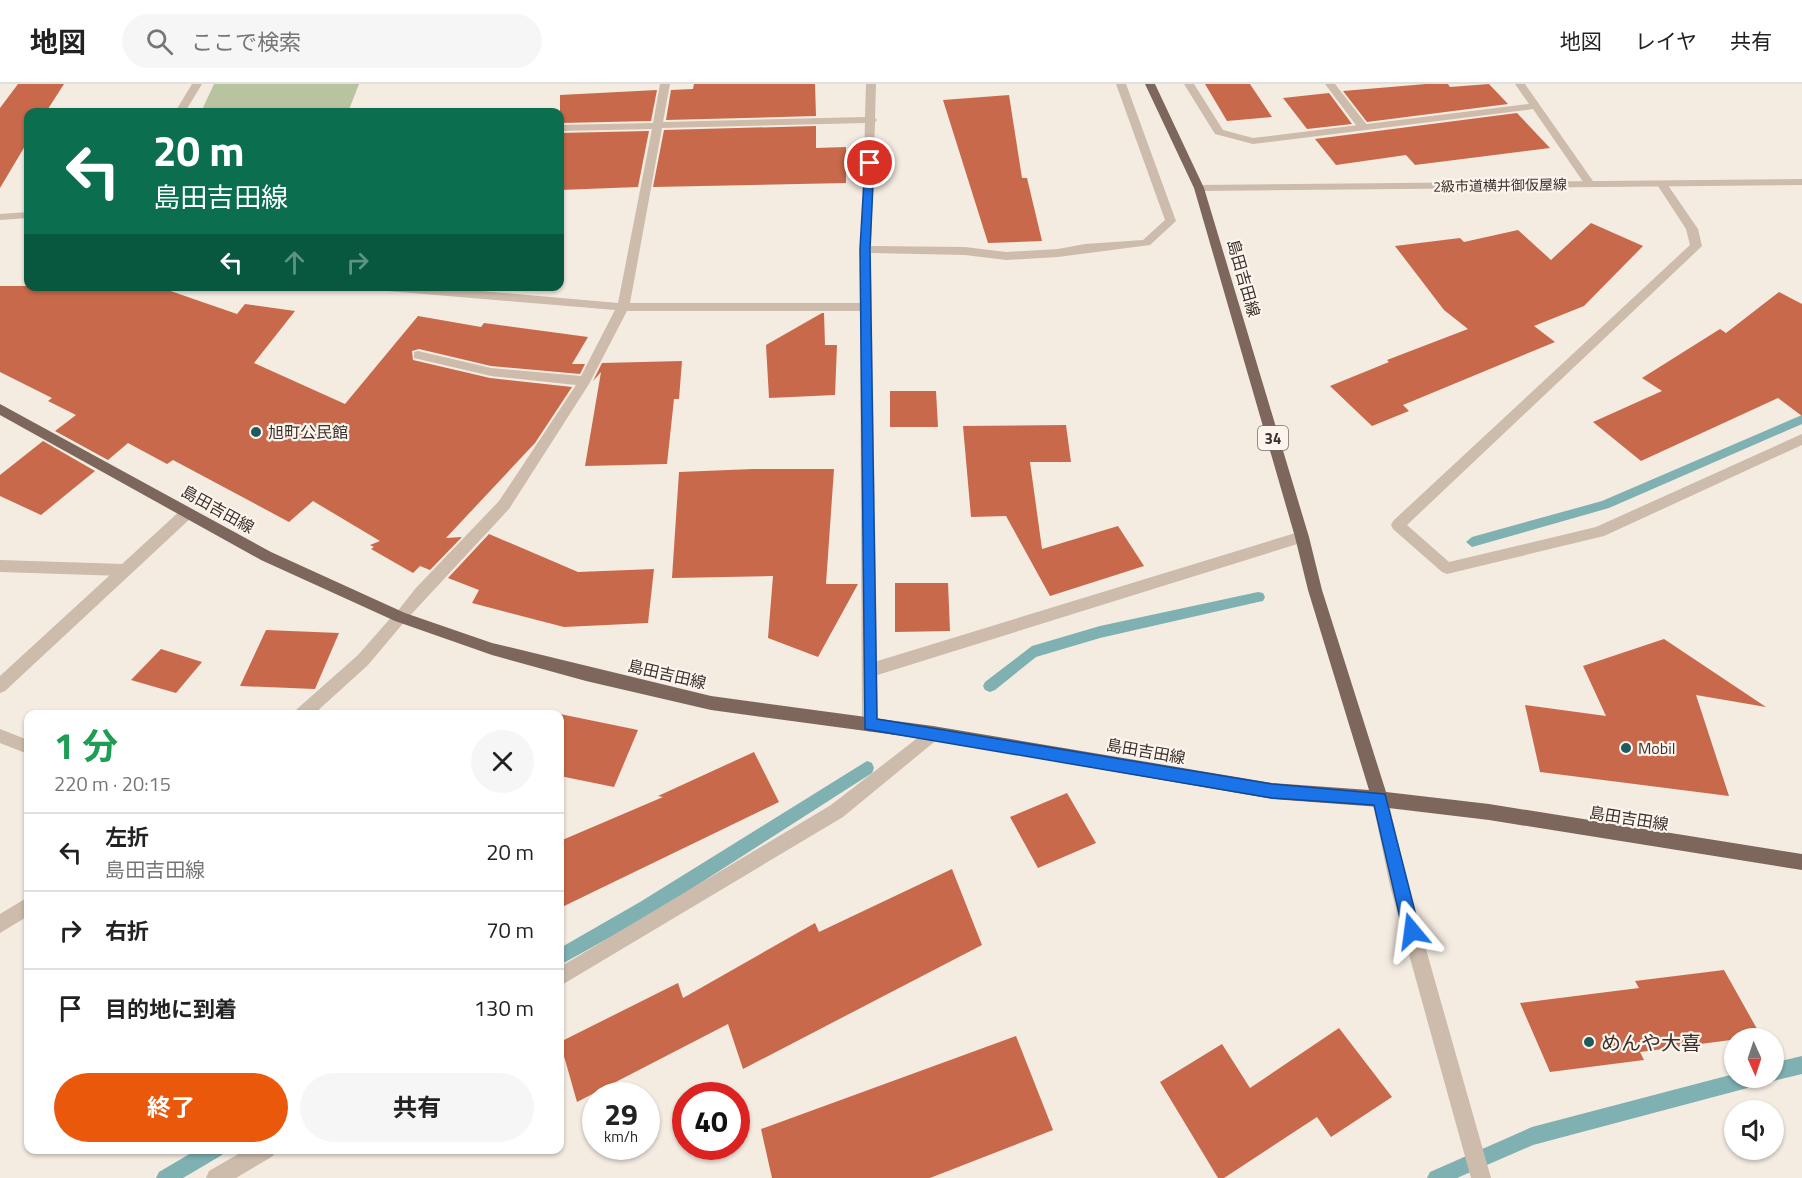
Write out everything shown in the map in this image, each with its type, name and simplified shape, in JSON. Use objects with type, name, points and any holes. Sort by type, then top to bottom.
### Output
[{"type":"main road","name":"島田吉田線","points":[[1150,84],[1198,188],[1302,537],[1315,590],[1380,799]]},
{"type":"main road","name":"島田吉田線","points":[[0,409],[266,555],[400,617],[492,649],[586,674],[711,703],[933,733],[1272,791],[1380,799],[1489,812],[1802,862]]},
{"type":"street","points":[[182,108],[197,84]]},
{"type":"street","points":[[307,710],[363,660],[420,593],[504,505],[585,381],[623,306],[659,127],[665,84]]},
{"type":"street","points":[[870,724],[865,249],[872,120],[871,84]]},
{"type":"street","points":[[865,249],[965,251],[1006,255],[1058,253],[1085,248],[1146,243],[1171,221],[1121,84]]},
{"type":"street","points":[[1189,84],[1219,132],[1253,141],[1535,106]]},
{"type":"street","points":[[1330,84],[1363,127]]},
{"type":"street","points":[[1520,84],[1590,184]]},
{"type":"street","points":[[564,129],[872,120]]},
{"type":"street","name":"2級市道横井御仮屋線","points":[[1198,188],[1802,182]]},
{"type":"street","points":[[1661,183],[1692,229],[1696,246],[1398,525],[1447,568],[1599,532],[1802,439]]},
{"type":"street","points":[[0,217],[24,215]]},
{"type":"street","points":[[438,291],[623,306],[866,307]]},
{"type":"street","points":[[418,355],[491,372],[585,381]]},
{"type":"street","points":[[0,686],[123,570],[188,513]]},
{"type":"street","points":[[871,670],[1302,537]]},
{"type":"street","points":[[0,566],[123,570]]},
{"type":"street","points":[[564,975],[837,811],[933,733]]},
{"type":"street","points":[[0,736],[24,745]]},
{"type":"street","points":[[1380,799],[1399,886],[1481,1178]]},
{"type":"street","points":[[0,924],[24,909]]},
{"type":"street","points":[[216,1178],[257,1154]]},
{"type":"green space","points":[[214,84],[359,84],[350,108],[203,108]]},
{"type":"building","points":[[18,84],[64,84],[49,108],[24,108],[24,148],[0,188],[0,108]]},
{"type":"building","points":[[694,84],[815,84],[816,116],[666,120],[671,90],[693,89]]},
{"type":"building","points":[[1205,84],[1250,84],[1272,117],[1227,121]]},
{"type":"building","points":[[1448,84],[1450,87],[1489,84],[1508,104],[1367,122],[1343,91]]},
{"type":"building","points":[[657,90],[651,121],[564,123],[564,108],[560,108],[560,95]]},
{"type":"building","points":[[1329,93],[1352,124],[1307,129],[1283,98]]},
{"type":"building","points":[[1009,95],[1022,178],[1027,178],[1042,241],[988,243],[943,100]]},
{"type":"building","points":[[1517,113],[1550,148],[1415,165],[1406,155],[1336,165],[1315,139]]},
{"type":"building","points":[[816,126],[816,148],[846,147],[846,183],[653,187],[664,130]]},
{"type":"building","points":[[649,131],[638,187],[564,190],[564,133]]},
{"type":"building","points":[[1591,223],[1643,246],[1584,306],[1534,326],[1555,342],[1403,405],[1409,411],[1372,426],[1330,386],[1389,362],[1387,360],[1468,329],[1444,310],[1395,246],[1460,238],[1464,242],[1518,230],[1551,260]]},
{"type":"building","points":[[0,286],[24,286],[24,291],[170,291],[237,314],[245,304],[295,311],[254,363],[345,404],[418,316],[481,327],[484,323],[588,337],[572,364],[585,364],[580,374],[491,366],[419,349],[412,351],[413,360],[490,378],[572,387],[535,443],[446,538],[462,537],[430,570],[420,566],[413,573],[371,549],[374,547],[370,545],[380,541],[313,501],[289,522],[173,460],[167,464],[128,443],[108,460],[55,431],[76,415],[48,401],[52,398],[0,372]]},
{"type":"building","points":[[1779,292],[1802,304],[1802,416],[1778,398],[1641,461],[1593,422],[1662,391],[1642,378],[1720,329],[1726,333]]},
{"type":"building","points":[[824,313],[825,345],[837,345],[835,395],[769,398],[766,345]]},
{"type":"building","points":[[682,361],[679,399],[674,399],[667,464],[585,466],[601,372],[593,381],[602,363]]},
{"type":"building","points":[[890,391],[936,391],[938,427],[890,427]]},
{"type":"building","points":[[1066,425],[1071,462],[1030,462],[1042,549],[1118,526],[1144,566],[1050,596],[1006,516],[971,517],[963,426]]},
{"type":"building","points":[[43,441],[95,471],[41,515],[0,496],[0,475]]},
{"type":"building","points":[[834,469],[826,584],[858,584],[818,657],[768,638],[773,576],[672,578],[679,472]]},
{"type":"building","points":[[489,534],[578,572],[654,569],[648,623],[564,627],[472,603],[479,590],[448,578]]},
{"type":"building","points":[[895,583],[948,583],[950,631],[895,632]]},
{"type":"building","points":[[266,630],[339,633],[315,689],[240,686]]},
{"type":"building","points":[[1664,639],[1766,707],[1696,695],[1729,796],[1540,772],[1525,705],[1606,716],[1583,666]]},
{"type":"building","points":[[161,649],[202,662],[176,693],[131,680]]},
{"type":"building","points":[[564,715],[638,730],[614,787],[564,777]]},
{"type":"building","points":[[754,752],[779,802],[564,906],[564,839],[663,797],[658,796]]},
{"type":"building","points":[[1067,793],[1096,843],[1038,868],[1010,817]]},
{"type":"building","points":[[952,869],[982,945],[743,1069],[728,1024],[616,1082],[582,1082],[582,1099],[577,1102],[564,1056],[564,1040],[678,983],[683,998],[815,923],[819,932]]},
{"type":"building","points":[[1724,970],[1757,1028],[1724,1028],[1724,1041],[1640,1052],[1644,1060],[1550,1072],[1520,1003],[1639,988],[1635,981]]},
{"type":"building","points":[[1339,1028],[1392,1097],[1331,1137],[1317,1117],[1224,1178],[1218,1178],[1160,1082],[1222,1044],[1250,1088]]},
{"type":"building","points":[[1016,1036],[1053,1130],[930,1178],[772,1178],[761,1129]]},
{"type":"waterway","points":[[1472,542],[1605,505],[1802,419]]},
{"type":"waterway","points":[[990,686],[1032,652],[1100,632],[1258,597]]},
{"type":"waterway","points":[[564,955],[646,908],[867,768]]},
{"type":"waterway","points":[[1784,1069],[1802,1065]]},
{"type":"waterway","points":[[1436,1178],[1532,1136],[1724,1085]]},
{"type":"waterway","points":[[165,1178],[207,1154]]},
{"type":"place","name":"旭町公民館","points":[[256,432]]},
{"type":"place","name":"Mobil","points":[[1626,748]]},
{"type":"place","name":"めんや大喜","points":[[1589,1042]]},
{"type":"route","points":[[870,163],[865,249],[870,724],[1272,791],[1380,799],[1399,886],[1412,931]]}]
